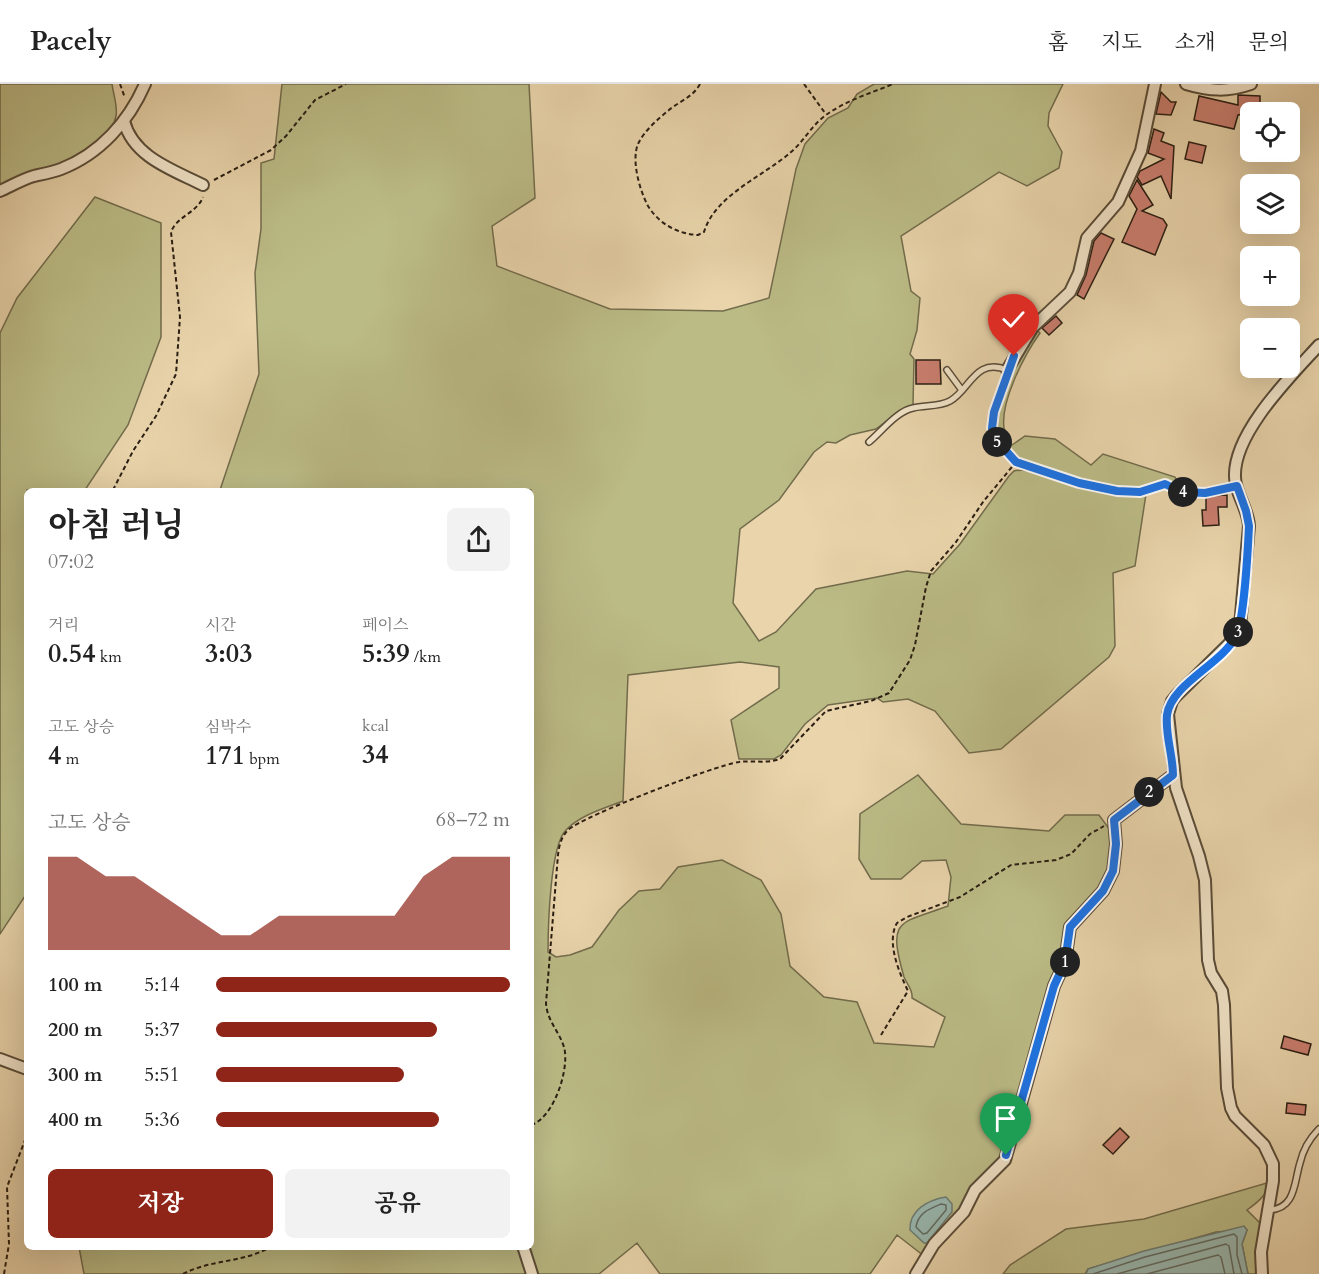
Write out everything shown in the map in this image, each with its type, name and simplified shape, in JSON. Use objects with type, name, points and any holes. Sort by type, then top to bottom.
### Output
[{"type":"street","points":[[0,191],[83,158],[105,142],[124,121],[145,84]]},
{"type":"street","points":[[1007,370],[1033,327],[1070,292],[1079,273],[1087,238],[1118,202],[1141,150],[1155,84]]},
{"type":"street","points":[[1186,84],[1220,90],[1231,90],[1251,84]]},
{"type":"street","points":[[124,121],[129,136],[138,148],[203,185]]},
{"type":"street","points":[[1262,1274],[1261,1252],[1273,1181],[1273,1164],[1264,1145],[1235,1116],[1231,1108],[1227,1088],[1222,991],[1211,973],[1208,960],[1205,880],[1173,775],[1173,756],[1167,724],[1172,701],[1227,648],[1236,637],[1240,626],[1249,526],[1235,477],[1237,459],[1245,436],[1280,390],[1319,345]]},
{"type":"street","points":[[916,1274],[934,1244],[964,1212],[975,1190],[1005,1160],[1054,986],[1065,962],[1070,927],[1103,891],[1113,871],[1116,844],[1114,820],[1173,775]]},
{"type":"street","points":[[0,1059],[24,1068]]},
{"type":"street","points":[[524,1250],[532,1274]]},
{"type":"lane","points":[[868,442],[908,410],[951,400],[988,368],[996,366],[1007,370]]},
{"type":"lane","points":[[947,370],[961,389]]},
{"type":"lane","points":[[1267,1210],[1280,1209],[1288,1201],[1295,1190],[1300,1160],[1319,1129]]},
{"type":"path","points":[[114,488],[133,451],[156,416],[176,374],[180,317],[171,232],[179,219],[200,204],[203,185],[271,150],[286,136],[315,100],[346,84]]},
{"type":"path","points":[[700,84],[693,94],[669,110],[649,129],[636,153],[639,179],[650,210],[662,223],[687,234],[698,235],[703,233],[708,218],[715,211],[749,182],[792,152],[826,114],[893,84]]},
{"type":"path","points":[[804,84],[826,114]]},
{"type":"path","points":[[1007,370],[994,412],[992,428],[998,442],[1016,462],[1079,483],[1117,491],[1140,492],[1165,484],[1182,492],[1205,493],[1237,486]]},
{"type":"path","points":[[534,1124],[541,1120],[550,1109],[560,1087],[565,1058],[563,1044],[551,1024],[546,1003],[558,855],[564,836],[571,828],[593,816],[713,770],[739,762],[770,762],[780,759],[826,711],[871,701],[889,693],[910,660],[931,571],[956,542],[983,502],[1016,462]]},
{"type":"path","points":[[881,1035],[908,991],[895,954],[893,936],[897,923],[960,897],[1011,865],[1056,860],[1071,854],[1094,831],[1114,820]]},
{"type":"path","points":[[4,1274],[9,1244],[7,1187],[24,1143]]},
{"type":"path","points":[[183,1274],[198,1267],[256,1254],[264,1250]]},
{"type":"green space","points":[[0,84],[112,84],[116,116],[110,128],[84,151],[47,169],[0,187]]},
{"type":"green space","points":[[282,84],[529,84],[535,198],[492,226],[497,266],[610,309],[723,311],[769,298],[796,169],[805,144],[828,118],[848,108],[857,94],[874,84],[1063,84],[1049,113],[1048,126],[1062,152],[1059,168],[1027,186],[999,172],[901,236],[911,291],[920,298],[917,330],[910,354],[914,359],[913,405],[900,411],[876,429],[850,435],[836,443],[827,442],[814,452],[779,500],[740,529],[733,603],[759,641],[776,632],[816,589],[907,571],[933,574],[960,544],[1009,476],[1014,471],[1032,471],[1097,492],[1146,494],[1135,566],[1113,573],[1115,646],[1109,657],[1001,749],[969,753],[935,711],[908,699],[883,702],[877,698],[828,705],[805,724],[781,755],[774,759],[739,759],[731,720],[779,688],[779,667],[740,662],[628,675],[623,801],[585,816],[566,830],[556,852],[553,869],[548,952],[556,957],[570,955],[592,947],[619,910],[639,891],[660,889],[678,867],[722,860],[761,880],[781,914],[790,966],[824,997],[857,1002],[874,1043],[934,1047],[945,1017],[912,998],[911,990],[904,977],[897,944],[901,926],[918,916],[948,906],[951,877],[946,860],[922,861],[901,879],[871,879],[859,859],[860,814],[918,775],[961,824],[1049,831],[1065,815],[1099,815],[1110,830],[1113,852],[1104,884],[1072,920],[1062,962],[1003,1154],[924,1256],[897,1235],[870,1274],[660,1274],[637,1243],[599,1274],[84,1274],[80,1250],[534,1250],[534,488],[221,488],[259,374],[255,273],[261,229],[261,163],[274,159]]},
{"type":"green space","points":[[95,197],[161,223],[161,337],[128,425],[86,488],[24,488],[24,898],[0,934],[0,333],[17,298]]},
{"type":"green space","points":[[1036,329],[1040,333],[1020,367],[1005,409],[1005,433],[1012,445],[1025,436],[1055,439],[1091,465],[1103,454],[1175,477],[1181,488],[1165,480],[1144,489],[1108,488],[1051,469],[1024,463],[1005,449],[998,434],[997,417],[1001,398],[1017,360]]},
{"type":"green space","points":[[1270,1182],[1264,1194],[1247,1210],[1261,1224],[1259,1274],[1248,1274],[1242,1244],[1247,1230],[1216,1232],[1088,1269],[1085,1274],[1003,1274],[1010,1265],[1066,1229],[1144,1219]]},
{"type":"water","points":[[946,1197],[952,1204],[952,1212],[927,1243],[924,1243],[910,1230],[913,1217],[926,1203]]},
{"type":"water","points":[[1244,1226],[1247,1230],[1242,1244],[1248,1274],[1086,1274],[1088,1269],[1144,1251]]},
{"type":"building","points":[[1161,92],[1171,102],[1176,102],[1171,115],[1156,114]]},
{"type":"building","points":[[1238,95],[1260,96],[1260,102],[1240,102],[1240,115],[1234,129],[1194,120],[1199,96],[1238,105]]},
{"type":"building","points":[[1154,129],[1164,133],[1161,141],[1174,146],[1171,199],[1161,176],[1142,185],[1137,177],[1140,171],[1164,159],[1148,153]]},
{"type":"building","points":[[1189,142],[1206,146],[1202,163],[1185,159]]},
{"type":"building","points":[[1137,180],[1153,205],[1142,211],[1163,219],[1167,225],[1155,255],[1122,242],[1137,209],[1129,196]]},
{"type":"building","points":[[1101,233],[1114,239],[1084,299],[1077,295],[1086,275],[1094,241]]},
{"type":"building","points":[[1056,316],[1062,323],[1049,335],[1042,328]]},
{"type":"building","points":[[916,360],[940,360],[941,384],[916,384]]},
{"type":"building","points":[[1227,495],[1227,507],[1218,507],[1219,525],[1203,526],[1202,510],[1206,510],[1206,496]]},
{"type":"building","points":[[1284,1036],[1311,1044],[1308,1055],[1281,1048]]},
{"type":"building","points":[[1287,1103],[1306,1105],[1305,1115],[1286,1113]]},
{"type":"building","points":[[1120,1128],[1129,1137],[1113,1154],[1103,1145]]},
{"type":"route","points":[[1006,1155],[1037,1053],[1040,1033],[1054,986],[1064,966],[1070,927],[1103,891],[1113,871],[1116,851],[1114,820],[1128,807],[1173,775],[1173,756],[1167,724],[1169,707],[1176,696],[1233,642],[1239,631],[1249,526],[1243,499],[1237,486],[1205,493],[1182,492],[1165,484],[1140,492],[1117,491],[1091,487],[1016,462],[998,442],[992,428],[994,412],[1007,370],[1014,356]]}]
